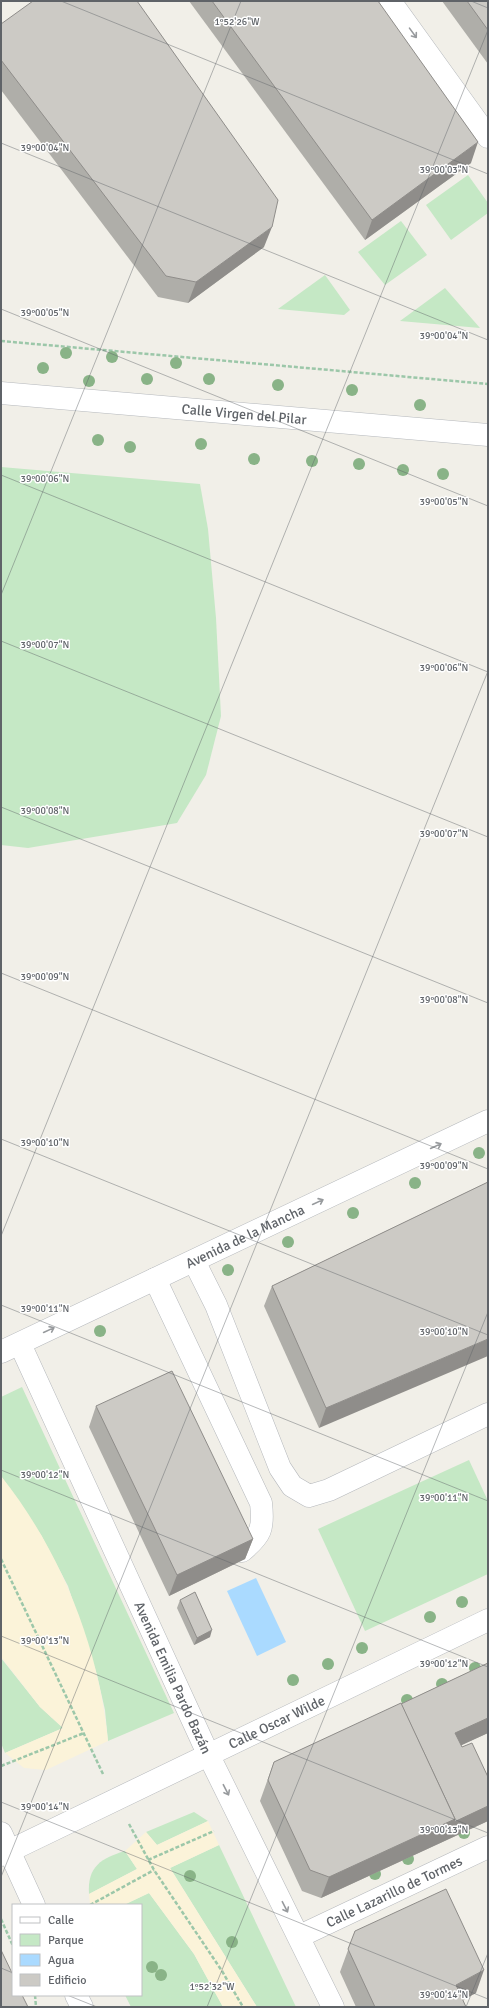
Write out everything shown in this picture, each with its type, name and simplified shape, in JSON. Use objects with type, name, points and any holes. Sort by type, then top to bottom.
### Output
[{"type":"street","points":[[390,1],[488,136]]},
{"type":"street","name":"Calle Virgen del Pilar","points":[[1,393],[488,435]]},
{"type":"street","name":"Avenida de la Mancha","points":[[11,1348],[488,1121]]},
{"type":"street","points":[[194,1261],[216,1305],[280,1468],[292,1486],[309,1496],[329,1490],[488,1414]]},
{"type":"street","points":[[155,1279],[262,1503],[263,1522],[256,1539],[242,1551]]},
{"type":"street","name":"Avenida Emilia Pardo Bazán","points":[[11,1348],[209,1756],[300,1936],[333,2007]]},
{"type":"street","name":"Calle Oscar Wilde","points":[[4,1846],[116,1800],[488,1620]]},
{"type":"street","points":[[4,1846],[33,1904]]},
{"type":"street","name":"Calle Lazarillo de Tormes","points":[[300,1936],[488,1847]]},
{"type":"street","points":[[76,1996],[82,2007]]},
{"type":"path","points":[[1,341],[488,384]]},
{"type":"path","points":[[1,1559],[116,1800],[148,1860],[222,1971],[243,2007]]},
{"type":"path","points":[[1,1766],[84,1733]]},
{"type":"path","points":[[148,1860],[240,1818]]},
{"type":"path","points":[[92,1904],[154,1870]]},
{"type":"path","points":[[1,1919],[12,1944]]},
{"type":"path","points":[[35,1996],[36,2007]]},
{"type":"green space","points":[[468,175],[488,203],[488,213],[451,240],[426,205]]},
{"type":"green space","points":[[401,221],[427,255],[385,285],[358,252]]},
{"type":"green space","points":[[325,275],[350,310],[344,315],[278,309]]},
{"type":"green space","points":[[445,288],[480,328],[400,321]]},
{"type":"green space","points":[[1,467],[200,484],[208,529],[216,618],[221,716],[206,775],[177,823],[28,848],[1,845]]},
{"type":"green space","points":[[22,1387],[174,1713],[108,1741],[105,1710],[97,1675],[68,1586],[41,1535],[1,1476],[1,1397]]},
{"type":"green space","points":[[469,1460],[488,1501],[488,1574],[365,1631],[318,1529]]},
{"type":"green space","points":[[1,1658],[40,1707],[63,1728],[5,1753],[1,1743]]},
{"type":"green space","points":[[194,1812],[208,1821],[157,1845],[146,1832]]},
{"type":"green space","points":[[219,1845],[296,2007],[257,2007],[170,1868]]},
{"type":"green space","points":[[125,1851],[137,1869],[89,1894],[89,1884],[93,1870],[103,1860]]},
{"type":"green space","points":[[149,1893],[194,1954],[223,2007],[131,2007],[126,1996],[142,1996],[142,1904],[125,1904]]},
{"type":"sand","points":[[1,1476],[41,1535],[58,1567],[86,1635],[96,1670],[103,1705],[108,1741],[46,1770],[24,1768],[5,1753],[63,1728],[40,1707],[1,1657]]},
{"type":"sand","points":[[208,1821],[219,1845],[170,1868],[257,2007],[223,2007],[194,1954],[149,1893],[126,1904],[90,1904],[89,1894],[137,1869],[125,1851],[146,1832],[157,1845]]},
{"type":"water","points":[[256,1578],[286,1642],[257,1656],[227,1591]]},
{"type":"building","points":[[33,1],[137,1],[278,200],[272,227],[196,282],[166,276],[1,60],[1,24]]},
{"type":"building","points":[[212,1],[378,1],[478,142],[372,220]]},
{"type":"building","points":[[467,1],[488,1],[488,30]]},
{"type":"building","points":[[488,1182],[488,1339],[326,1408],[272,1286]]},
{"type":"building","points":[[172,1371],[253,1539],[177,1575],[96,1406]]},
{"type":"building","points":[[195,1592],[212,1630],[197,1638],[180,1600]]},
{"type":"building","points":[[488,1663],[488,1718],[455,1733],[462,1747],[472,1743],[488,1777],[488,1806],[454,1822],[455,1819],[401,1704]]},
{"type":"building","points":[[401,1703],[455,1819],[329,1877],[310,1870],[268,1780],[274,1762]]},
{"type":"building","points":[[446,1889],[484,1970],[456,1985],[466,2007],[375,2007],[348,1949],[355,1931]]},
{"type":"building","points":[[1,1950],[12,1973],[12,1996],[22,1996],[28,2007],[1,2007]]}]
